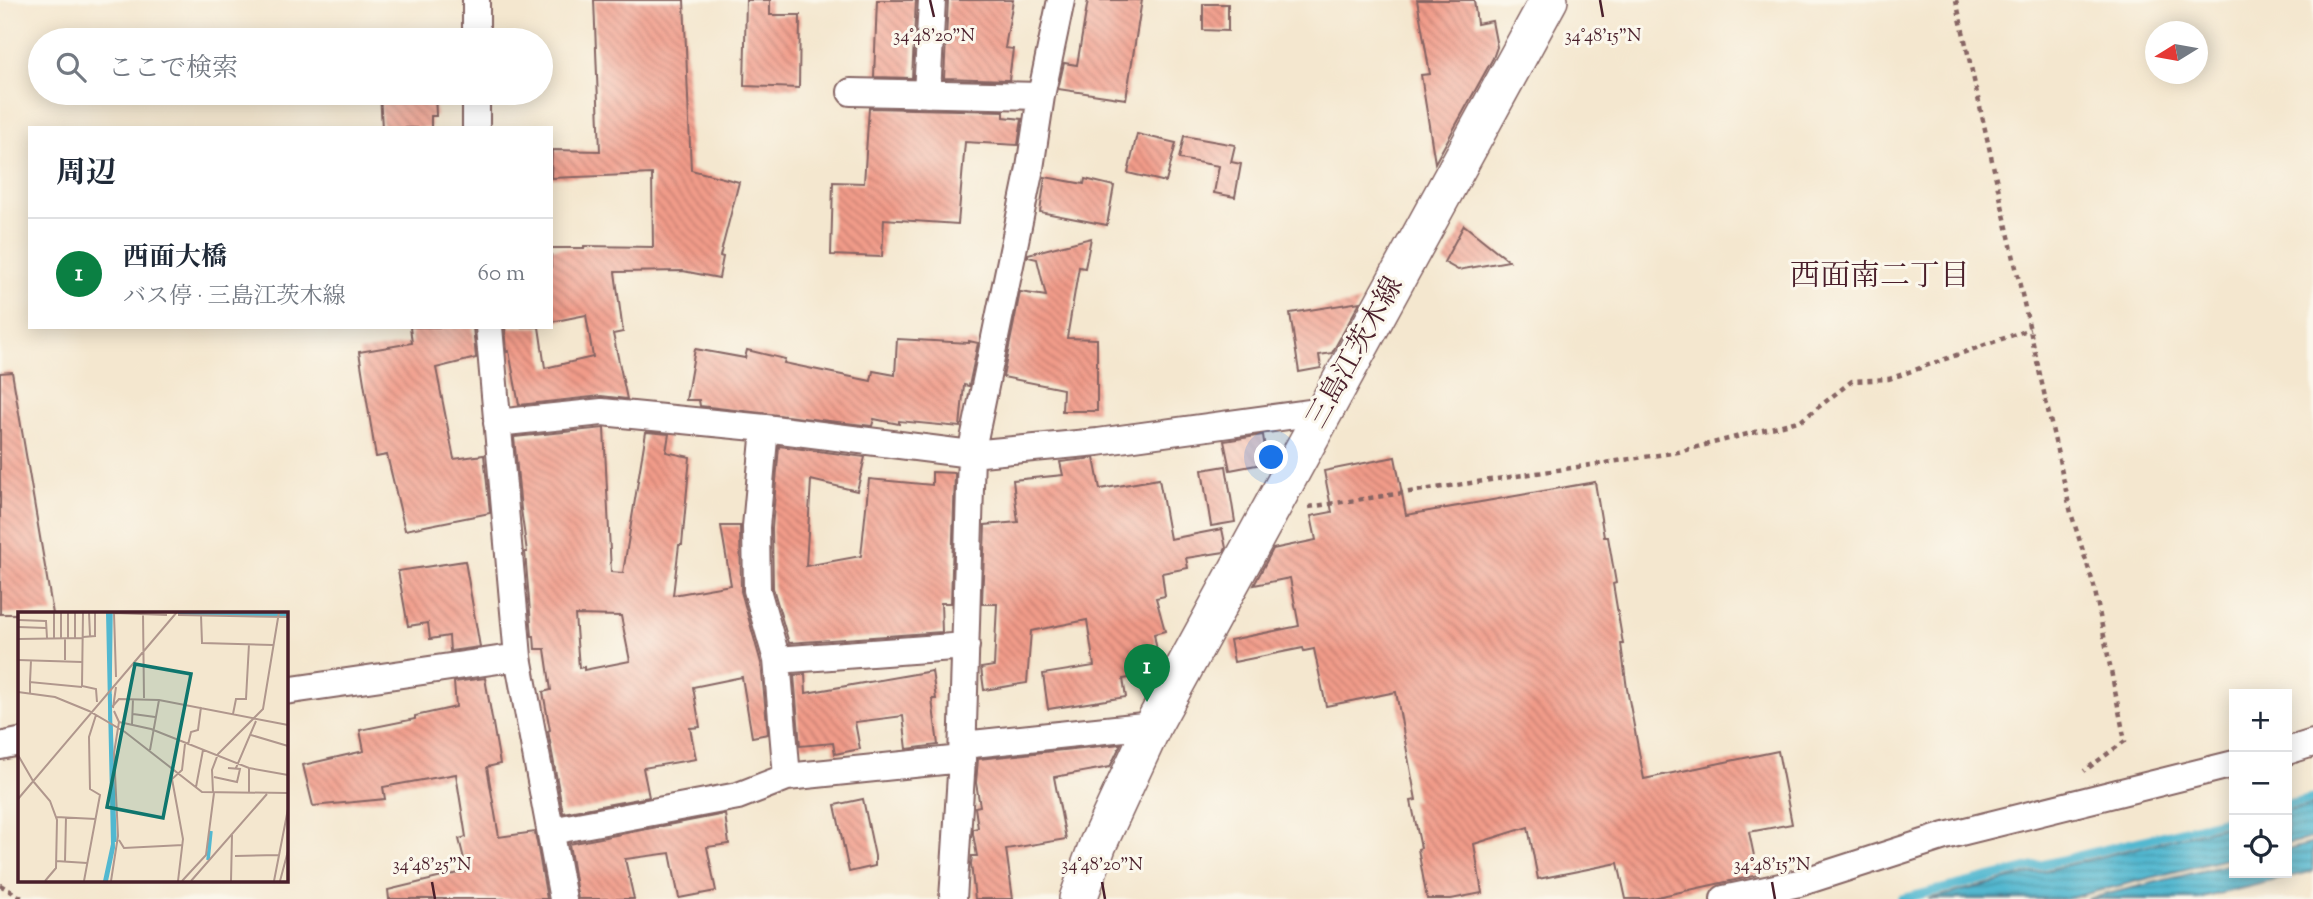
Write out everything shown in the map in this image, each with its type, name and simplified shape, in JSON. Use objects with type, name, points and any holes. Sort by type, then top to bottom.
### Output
[{"type":"main road","name":"三島江茨木線","points":[[1078,899],[1098,844],[1153,725],[1549,0]]},
{"type":"street","points":[[476,0],[476,28]]},
{"type":"street","points":[[927,94],[932,0]]},
{"type":"street","points":[[953,899],[963,752],[971,454],[1030,168],[1041,96],[1061,0]]},
{"type":"street","points":[[851,92],[1041,96]]},
{"type":"street","points":[[476,105],[476,126]]},
{"type":"street","points":[[489,329],[518,657],[563,899]]},
{"type":"street","points":[[497,422],[602,412],[765,428],[971,454],[1098,442],[1324,411]]},
{"type":"street","points":[[765,428],[755,527],[757,590],[778,660],[787,777]]},
{"type":"street","points":[[778,660],[966,646]]},
{"type":"street","points":[[287,691],[518,657]]},
{"type":"street","points":[[551,831],[738,796],[787,777],[1153,725]]},
{"type":"street","points":[[0,746],[18,742]]},
{"type":"street","points":[[2292,749],[2313,743]]},
{"type":"street","points":[[1724,899],[1799,883],[1945,836],[2229,765]]},
{"type":"path","points":[[1956,0],[2071,513],[2094,586],[2125,741],[2075,779]]},
{"type":"path","points":[[1269,513],[1678,452],[1802,420],[1852,382],[1889,379],[2031,329]]},
{"type":"path","points":[[0,885],[24,899]]},
{"type":"water","points":[[2313,805],[2313,838],[2292,843],[2292,810]]},
{"type":"water","points":[[2229,825],[2229,858],[2066,899],[1928,899]]},
{"type":"water","points":[[2313,843],[2313,871],[2292,876],[2292,849]]},
{"type":"water","points":[[2229,864],[2229,878],[2284,878],[2198,899],[2087,899]]},
{"type":"building","points":[[594,0],[684,0],[691,170],[739,182],[720,256],[723,257],[719,278],[683,271],[615,272],[623,332],[613,334],[627,399],[601,396],[519,405],[509,351],[507,352],[505,329],[539,329],[545,368],[593,357],[586,315],[553,322],[553,248],[653,247],[652,174],[553,178],[553,150],[600,151]]},
{"type":"building","points":[[746,0],[770,0],[770,15],[800,15],[799,88],[744,86]]},
{"type":"building","points":[[877,0],[916,0],[912,78],[874,77]]},
{"type":"building","points":[[948,0],[1013,0],[1005,48],[1013,49],[1009,80],[944,78]]},
{"type":"building","points":[[1088,0],[1142,0],[1126,99],[1058,89],[1064,63],[1077,65]]},
{"type":"building","points":[[1417,0],[1474,0],[1477,24],[1492,21],[1497,47],[1435,163],[1421,75],[1430,74]]},
{"type":"building","points":[[1203,4],[1228,4],[1228,31],[1203,30]]},
{"type":"building","points":[[381,105],[436,105],[436,116],[431,116],[431,126],[382,126]]},
{"type":"building","points":[[869,108],[1004,111],[1004,117],[1022,119],[1018,145],[965,142],[958,224],[884,219],[882,257],[831,255],[833,182],[864,183]]},
{"type":"building","points":[[1137,134],[1176,143],[1166,182],[1128,173]]},
{"type":"building","points":[[1184,136],[1235,145],[1231,162],[1241,164],[1235,197],[1214,193],[1219,166],[1179,159]]},
{"type":"building","points":[[1045,177],[1084,184],[1085,179],[1114,186],[1107,225],[1040,212]]},
{"type":"building","points":[[1464,225],[1509,261],[1458,270],[1444,262]]},
{"type":"building","points":[[1091,238],[1085,268],[1079,267],[1067,338],[1097,339],[1097,411],[1062,411],[1063,389],[1003,377],[1020,292],[1046,296],[1037,259],[1028,257],[1028,254]]},
{"type":"building","points":[[1360,302],[1332,353],[1319,355],[1321,368],[1299,372],[1290,313]]},
{"type":"building","points":[[410,329],[473,329],[476,358],[436,368],[454,459],[484,455],[490,513],[405,530],[387,455],[376,457],[359,352],[412,343]]},
{"type":"building","points":[[897,339],[978,343],[969,386],[964,385],[960,427],[899,421],[899,424],[874,419],[872,426],[700,406],[699,400],[686,400],[695,349],[745,358],[747,350],[785,359],[784,363],[871,381],[873,371],[895,375]]},
{"type":"building","points":[[12,372],[53,612],[0,614],[0,373]]},
{"type":"building","points":[[604,428],[611,572],[623,573],[646,432],[669,434],[666,452],[690,457],[682,545],[679,545],[673,595],[731,585],[721,526],[740,526],[741,591],[761,663],[768,734],[752,737],[742,677],[693,687],[700,727],[690,728],[696,759],[643,768],[649,797],[563,813],[543,692],[551,690],[545,649],[535,649],[532,636],[527,552],[514,437]],"holes":[[[575,615],[621,616],[630,661],[584,670],[584,667],[579,668]]]},
{"type":"building","points":[[1263,435],[1267,463],[1230,470],[1224,441]]},
{"type":"building","points":[[779,446],[865,457],[857,491],[811,480],[806,566],[861,556],[869,479],[932,485],[932,472],[955,473],[951,603],[941,603],[942,632],[789,643],[773,588],[772,528]]},
{"type":"building","points":[[1395,457],[1406,515],[1595,482],[1604,537],[1608,537],[1616,583],[1613,584],[1627,689],[1644,779],[1778,751],[1792,824],[1749,832],[1758,875],[1648,899],[1626,899],[1618,863],[1538,879],[1528,827],[1474,844],[1482,893],[1451,899],[1427,899],[1418,849],[1421,848],[1411,801],[1416,800],[1396,692],[1326,706],[1314,649],[1304,651],[1303,648],[1234,662],[1230,640],[1299,626],[1290,578],[1254,585],[1273,549],[1316,540],[1311,516],[1332,512],[1324,471]]},
{"type":"building","points":[[1094,458],[1100,489],[1159,479],[1170,539],[1222,529],[1226,548],[1224,552],[1186,558],[1188,568],[1162,573],[1165,596],[1156,598],[1165,631],[1154,634],[1160,668],[1157,673],[1123,679],[1126,697],[1048,709],[1043,674],[1094,666],[1087,620],[1031,631],[1027,683],[984,690],[981,668],[994,666],[997,604],[982,604],[985,525],[1018,522],[1013,480],[1063,475],[1060,462]]},
{"type":"building","points":[[1226,466],[1235,522],[1211,526],[1202,470]]},
{"type":"building","points":[[465,561],[480,647],[450,651],[449,636],[430,639],[428,623],[408,626],[398,571]]},
{"type":"building","points":[[932,671],[936,699],[932,699],[938,745],[907,749],[903,716],[855,722],[860,749],[835,754],[833,743],[800,746],[794,675],[805,674],[806,693]]},
{"type":"building","points":[[485,678],[500,764],[487,767],[499,837],[535,832],[547,899],[389,899],[388,890],[467,871],[459,839],[466,837],[456,774],[383,787],[385,799],[313,806],[303,765],[364,751],[360,730],[415,719],[415,716],[456,707],[454,682]]},
{"type":"building","points":[[1121,744],[1110,767],[1054,777],[1066,839],[1006,849],[1013,899],[975,899],[971,864],[972,856],[977,856],[973,829],[978,828],[975,807],[980,806],[976,783],[978,759]]},
{"type":"building","points":[[863,799],[875,866],[849,872],[835,805]]},
{"type":"building","points":[[725,814],[729,844],[707,847],[716,891],[679,898],[670,853],[625,859],[634,899],[578,899],[569,844]]},
{"type":"waterway","points":[[2292,804],[2313,799]]},
{"type":"waterway","points":[[1901,899],[2229,819]]},
{"type":"place","name":"西面大橋","points":[[1147,702]]},
{"type":"district","name":"西面南二丁目","points":[[1880,277]]}]
